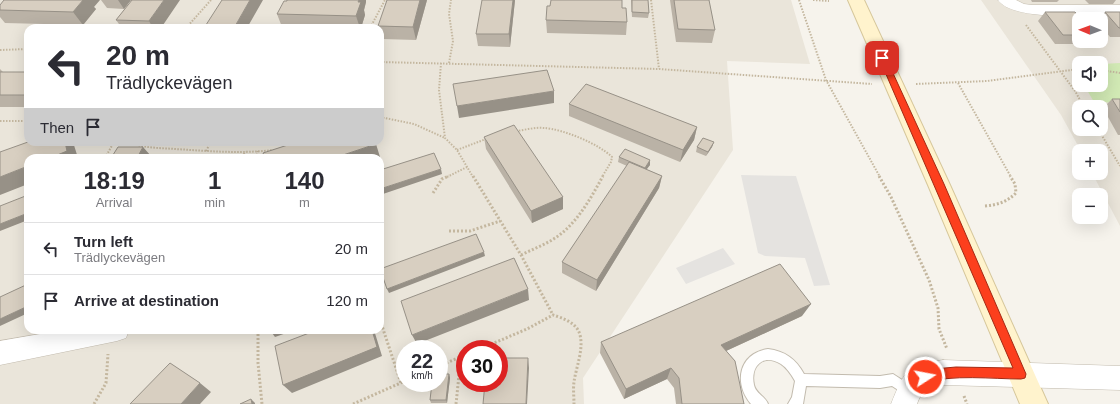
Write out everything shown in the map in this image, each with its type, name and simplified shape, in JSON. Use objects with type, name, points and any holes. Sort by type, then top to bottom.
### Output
[{"type":"street","points":[[856,0],[942,191],[1034,404]]},
{"type":"street","points":[[1008,2],[1021,8],[1032,10],[1120,10]]},
{"type":"street","points":[[0,353],[102,334]]},
{"type":"street","points":[[906,397],[916,380],[934,374],[1021,374],[1120,378]]},
{"type":"lane","points":[[762,404],[757,401],[750,391],[747,380],[747,370],[751,362],[758,356],[770,355],[783,359],[794,367],[801,380],[798,400],[794,404]]},
{"type":"lane","points":[[801,380],[880,382],[893,380],[906,397]]},
{"type":"path","points":[[190,24],[211,0]]},
{"type":"path","points":[[372,24],[385,0]]},
{"type":"path","points":[[449,63],[454,41],[449,14],[451,0]]},
{"type":"path","points":[[650,0],[659,69]]},
{"type":"path","points":[[799,0],[826,80],[892,197],[930,280],[938,308],[937,318],[939,329],[967,404]]},
{"type":"path","points":[[813,0],[829,1]]},
{"type":"path","points":[[1008,2],[1079,100]]},
{"type":"path","points":[[120,24],[125,17]]},
{"type":"path","points":[[0,50],[24,49]]},
{"type":"path","points":[[384,62],[659,69],[879,84]]},
{"type":"path","points":[[441,63],[439,90],[445,138]]},
{"type":"path","points":[[909,84],[958,83],[1033,76],[1072,70]]},
{"type":"path","points":[[1108,71],[1120,73]]},
{"type":"path","points":[[958,83],[1015,184],[1016,193],[1012,199],[1003,203],[985,206]]},
{"type":"path","points":[[384,117],[392,118],[424,127],[445,138],[457,150],[521,255],[553,315]]},
{"type":"path","points":[[0,121],[24,121]]},
{"type":"path","points":[[513,132],[543,128],[550,129],[587,142],[606,151],[612,157],[611,162],[585,205],[572,222],[552,239],[521,255]]},
{"type":"path","points":[[457,150],[492,136]]},
{"type":"path","points":[[1102,136],[1120,166]]},
{"type":"path","points":[[141,146],[206,151],[247,152],[276,149]]},
{"type":"path","points":[[206,151],[209,146]]},
{"type":"path","points":[[433,193],[442,179],[467,166]]},
{"type":"path","points":[[449,231],[464,233],[473,232],[500,221]]},
{"type":"path","points":[[501,340],[527,329],[553,315],[563,318],[572,325],[579,332],[580,341],[574,382],[574,404]]},
{"type":"path","points":[[384,331],[396,363]]},
{"type":"path","points":[[94,404],[106,383],[113,334]]},
{"type":"path","points":[[258,334],[258,363],[262,404]]},
{"type":"path","points":[[353,404],[396,385]]},
{"type":"path","points":[[456,404],[457,392]]},
{"type":"shaded area","points":[[0,0],[791,0],[810,64],[727,61],[733,150],[583,378],[584,404],[0,404]]},
{"type":"shaded area","points":[[981,0],[1120,0],[1120,226],[1108,203],[1108,188],[1100,188],[1096,180],[1108,180],[1108,144],[1077,144],[1073,136],[1108,136],[1108,100],[1072,100],[1072,135],[1061,115]]},
{"type":"shaded area","points":[[741,175],[796,176],[830,285],[814,286],[805,258],[765,256],[758,253]]},
{"type":"shaded area","points":[[723,248],[735,264],[686,284],[676,268]]},
{"type":"green space","points":[[1120,63],[1120,103],[1108,103],[1108,100],[1093,100],[1088,92],[1108,92],[1108,64]]},
{"type":"building","points":[[4,0],[83,0],[73,12],[0,10],[0,5]]},
{"type":"building","points":[[132,0],[164,0],[149,21],[116,20]]},
{"type":"building","points":[[222,0],[250,0],[236,24],[207,24]]},
{"type":"building","points":[[359,0],[358,2],[361,2],[356,16],[277,14],[284,1]]},
{"type":"building","points":[[387,0],[420,0],[413,27],[384,26],[384,24],[379,24]]},
{"type":"building","points":[[482,0],[513,0],[509,34],[476,34]]},
{"type":"building","points":[[551,0],[622,0],[622,8],[626,8],[627,22],[546,20],[547,6],[550,6]]},
{"type":"building","points":[[632,0],[648,0],[649,13],[632,12]]},
{"type":"building","points":[[674,0],[709,0],[715,30],[678,29]]},
{"type":"building","points":[[1045,12],[1072,12],[1072,35],[1063,35]]},
{"type":"building","points":[[1108,12],[1120,12],[1119,28],[1108,15]]},
{"type":"building","points":[[547,70],[554,91],[457,106],[453,84]]},
{"type":"building","points":[[0,72],[24,72],[24,95],[0,95]]},
{"type":"building","points":[[586,84],[697,127],[683,150],[569,104]]},
{"type":"building","points":[[1112,99],[1120,99],[1120,112]]},
{"type":"building","points":[[514,125],[563,197],[531,211],[484,137]]},
{"type":"building","points":[[703,138],[714,142],[708,152],[697,147]]},
{"type":"building","points":[[24,143],[24,146],[66,146],[67,151],[60,154],[24,154],[24,168],[0,177],[0,152]]},
{"type":"building","points":[[285,146],[370,146],[346,154],[263,153]]},
{"type":"building","points":[[118,147],[143,147],[139,154],[114,154]]},
{"type":"building","points":[[625,149],[650,160],[645,168],[619,157]]},
{"type":"building","points":[[434,153],[441,169],[384,188],[384,169]]},
{"type":"building","points":[[629,162],[662,176],[597,280],[562,262]]},
{"type":"building","points":[[24,197],[24,215],[0,224],[0,206]]},
{"type":"building","points":[[476,234],[484,252],[387,289],[384,280],[384,268]]},
{"type":"building","points":[[514,258],[528,289],[412,335],[401,301]]},
{"type":"building","points":[[780,264],[811,304],[721,345],[735,361],[744,404],[682,404],[679,378],[671,368],[626,389],[601,342]]},
{"type":"building","points":[[24,286],[24,308],[0,319],[0,297]]},
{"type":"building","points":[[306,334],[373,334],[377,347],[283,385],[275,346]]},
{"type":"building","points":[[508,358],[528,358],[526,404],[483,404],[484,392],[508,392]]},
{"type":"building","points":[[170,363],[200,383],[181,404],[130,404]]},
{"type":"building","points":[[431,392],[447,392],[446,400],[430,400]]},
{"type":"building","points":[[251,399],[252,404],[240,404]]},
{"type":"route","points":[[882,58],[939,184],[1021,374],[956,373],[934,374],[925,377]]}]
